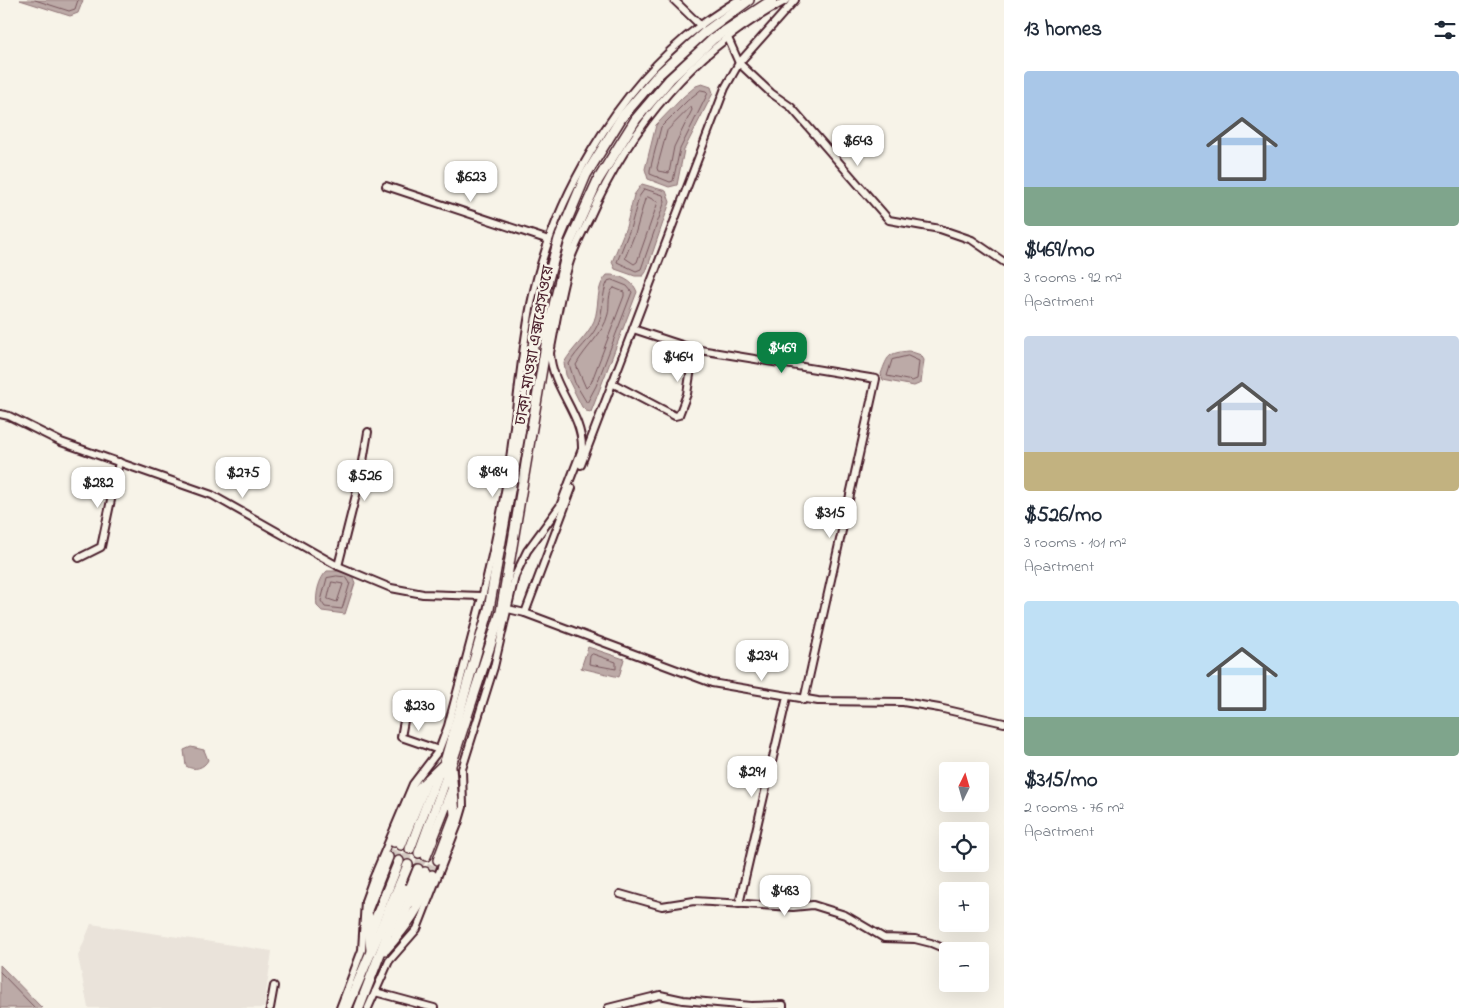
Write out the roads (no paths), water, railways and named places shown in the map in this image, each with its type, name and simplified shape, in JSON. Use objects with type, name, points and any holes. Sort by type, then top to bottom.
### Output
[{"type":"highway","name":"ঢাকা-মাওয়া এক্সপ্রেসওয়ে","points":[[416,851],[443,768],[489,610],[520,434],[536,320],[559,238],[586,175],[622,117],[658,75],[704,33],[749,0]]},
{"type":"highway","name":"ঢাকা-মাওয়া এক্সপ্রেসওয়ে","points":[[416,851],[443,768],[500,612],[550,321],[569,244],[598,180],[636,119],[670,79],[714,39],[772,0]]},
{"type":"highway","name":"ঢাকা-মাওয়া এক্সপ্রেসওয়ে","points":[[416,851],[454,803],[452,783],[443,768]]},
{"type":"highway","name":"ঢাকা-মাওয়া এক্সপ্রেসওয়ে","points":[[416,851],[423,785],[443,768]]},
{"type":"highway","name":"ঢাকা-মাওয়া এক্সপ্রেসওয়ে","points":[[416,851],[452,783]]},
{"type":"highway","points":[[382,954],[407,926],[424,897],[410,866]]},
{"type":"highway","points":[[369,935],[393,904],[410,866]]},
{"type":"highway","points":[[347,1008],[369,935],[410,866]]},
{"type":"highway","points":[[369,935],[410,866]]},
{"type":"highway","points":[[394,940],[410,866]]},
{"type":"highway","points":[[394,940],[410,866]]},
{"type":"highway","points":[[359,1008],[382,954],[410,866]]},
{"type":"street","points":[[674,0],[701,26]]},
{"type":"street","points":[[340,1008],[362,950],[365,901],[373,879],[413,784],[438,750],[448,726],[481,596],[506,483],[531,305],[549,240],[570,191],[596,143],[624,104],[676,47],[701,26],[738,0]]},
{"type":"street","points":[[368,1008],[389,961],[417,929],[458,824],[462,807],[462,769],[494,667],[508,609],[510,592],[519,565],[560,506],[582,448],[579,424],[564,398],[551,364],[552,344],[569,263],[603,188],[635,134],[675,84],[709,52],[762,13],[787,0]]},
{"type":"street","points":[[525,613],[721,97],[740,63],[794,0]]},
{"type":"street","points":[[728,38],[740,63],[771,93],[792,107],[889,220],[940,229],[972,240],[1004,262]]},
{"type":"street","points":[[386,186],[549,240]]},
{"type":"street","points":[[633,329],[694,349],[876,379],[804,700]]},
{"type":"street","points":[[612,383],[677,416],[687,394],[694,349]]},
{"type":"street","points":[[0,414],[9,416],[61,442],[212,495],[338,566],[391,588],[423,594],[481,596]]},
{"type":"street","points":[[338,566],[360,479],[368,432]]},
{"type":"street","points":[[80,558],[101,547],[119,462]]},
{"type":"street","points":[[508,609],[525,613],[712,684],[804,700],[903,702],[1004,723]]},
{"type":"street","points":[[739,904],[787,697]]},
{"type":"street","points":[[406,710],[401,737],[438,750]]},
{"type":"street","points":[[620,894],[662,906],[694,901],[813,906],[845,914],[884,938],[915,939],[939,946]]},
{"type":"street","points":[[270,1008],[274,986]]},
{"type":"street","points":[[375,992],[434,1008]]},
{"type":"street","points":[[608,1008],[660,995],[683,1000],[751,1006],[784,1005],[783,1008]]},
{"type":"water","points":[[20,0],[83,0],[78,13],[70,16]]},
{"type":"water","points":[[702,84],[711,87],[713,93],[684,150],[677,185],[669,187],[648,179],[645,169],[656,125],[683,97],[696,86]]},
{"type":"water","points":[[642,184],[666,191],[670,202],[646,272],[643,276],[635,276],[615,269],[612,262],[626,227],[634,195]]},
{"type":"water","points":[[607,275],[625,279],[633,285],[637,292],[591,412],[586,411],[582,407],[566,375],[564,363],[594,321],[599,291]]},
{"type":"water","points":[[909,351],[921,355],[924,360],[921,383],[914,386],[883,380],[881,374],[887,359],[893,354]]},
{"type":"water","points":[[327,571],[338,571],[352,575],[355,583],[345,614],[322,611],[317,606],[318,587]]},
{"type":"water","points":[[588,647],[624,659],[619,677],[581,668]]},
{"type":"water","points":[[191,747],[204,750],[208,760],[201,767],[192,768],[186,766],[184,750]]},
{"type":"water","points":[[0,965],[42,1008],[0,1008]]},
{"type":"tunnel","points":[[388,857],[394,842]]},
{"type":"tunnel","points":[[395,860],[401,845]]},
{"type":"tunnel","points":[[404,863],[410,849]]},
{"type":"tunnel","points":[[418,869],[423,854]]},
{"type":"tunnel","points":[[429,873],[435,859]]}]
